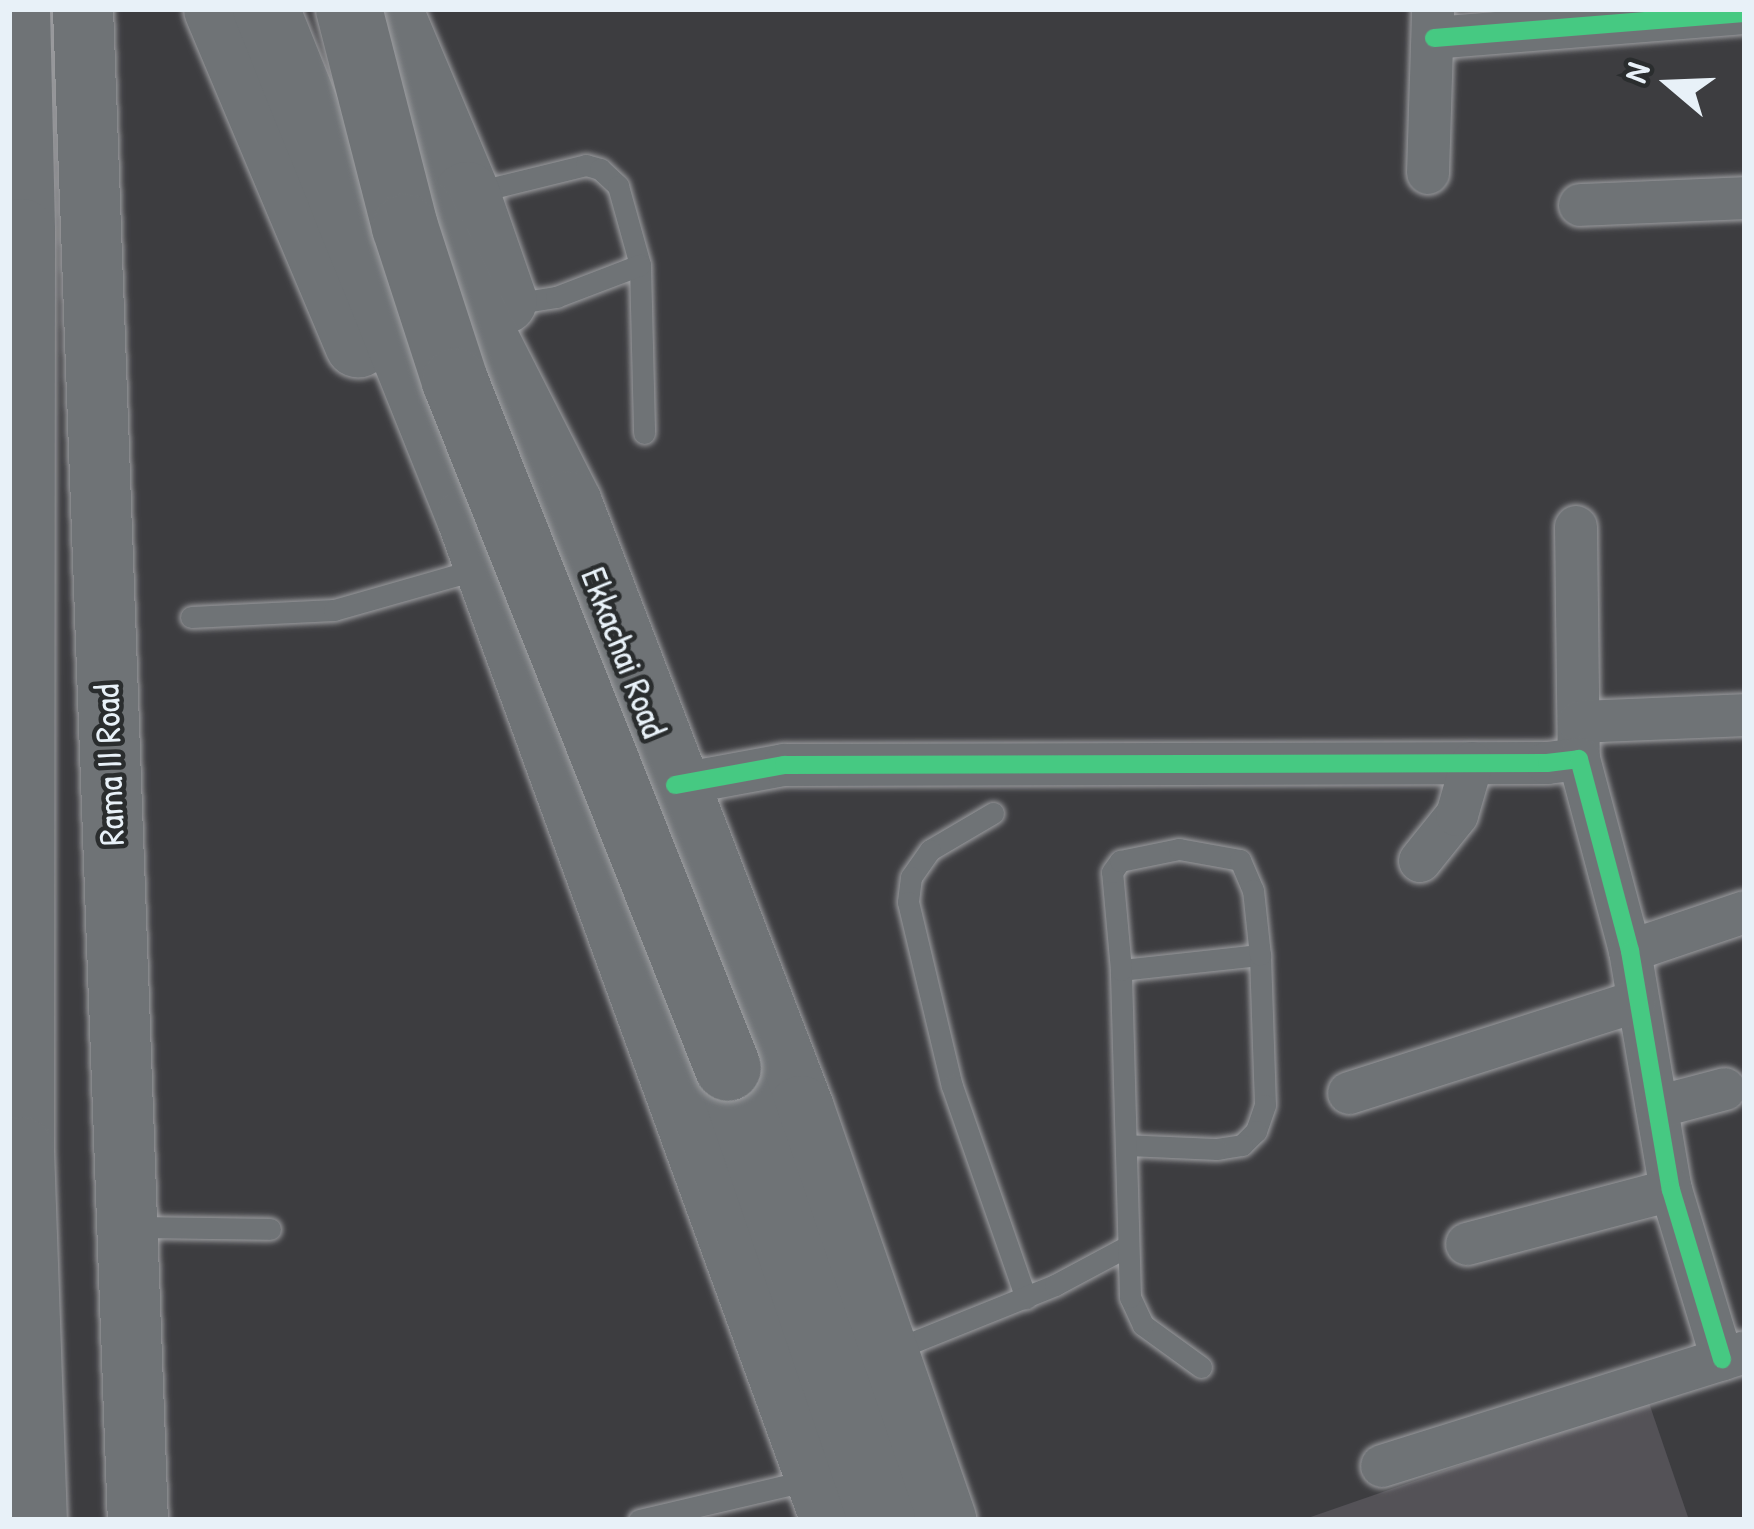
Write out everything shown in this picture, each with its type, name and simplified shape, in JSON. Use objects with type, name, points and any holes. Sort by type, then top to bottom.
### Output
[{"type":"main road","points":[[17,9],[22,232],[20,1105],[34,1520]]},
{"type":"main road","name":"Rama II Road","points":[[83,9],[138,1520]]},
{"type":"main road","points":[[218,9],[285,179],[460,574],[598,860]]},
{"type":"main road","points":[[266,9],[372,262],[598,860],[826,1499]]},
{"type":"main road","name":"Ekkachai Road","points":[[330,9],[381,130],[569,504],[800,1109],[943,1520]]},
{"type":"main road","points":[[350,9],[405,226],[455,380],[728,1068],[882,1520]]},
{"type":"main road","points":[[389,9],[467,195],[569,504]]},
{"type":"street","points":[[1428,173],[1434,23],[1728,12]]},
{"type":"street","points":[[1580,205],[1745,198]]},
{"type":"street","points":[[1382,1466],[1734,1355],[1671,1190],[1635,1002],[1630,951],[1579,740],[1576,527]]},
{"type":"street","points":[[675,785],[784,765],[1472,763],[1579,740],[1745,715]]},
{"type":"street","points":[[1420,861],[1457,815],[1472,763]]},
{"type":"street","points":[[1630,951],[1745,912]]},
{"type":"street","points":[[1349,1093],[1635,1002]]},
{"type":"street","points":[[1657,1107],[1725,1089]]},
{"type":"street","points":[[1467,1244],[1671,1190]]},
{"type":"lane","points":[[467,195],[567,167],[600,169],[618,186],[640,265],[644,433]]},
{"type":"lane","points":[[506,306],[556,297],[640,265]]},
{"type":"lane","points":[[191,617],[334,610],[460,574]]},
{"type":"lane","points":[[993,813],[930,850],[911,877],[908,902],[952,1086],[1026,1298]]},
{"type":"lane","points":[[1127,1145],[1217,1149],[1243,1145],[1256,1131],[1265,1105],[1260,955],[1253,890],[1240,860],[1179,849],[1120,861],[1112,872],[1121,970],[1127,1145],[1124,1248],[1134,1316],[1201,1367]]},
{"type":"lane","points":[[1121,970],[1260,955]]},
{"type":"lane","points":[[124,1227],[270,1229]]},
{"type":"lane","points":[[884,1354],[1026,1298],[1124,1248]]},
{"type":"lane","points":[[639,1520],[826,1499]]},
{"type":"building","points":[[1648,1400],[1689,1520],[1305,1519]]},
{"type":"cycle path","points":[[1434,38],[1745,13]]},
{"type":"cycle path","points":[[675,785],[784,765],[1547,763],[1579,759],[1630,951],[1671,1190],[1722,1359]]}]
